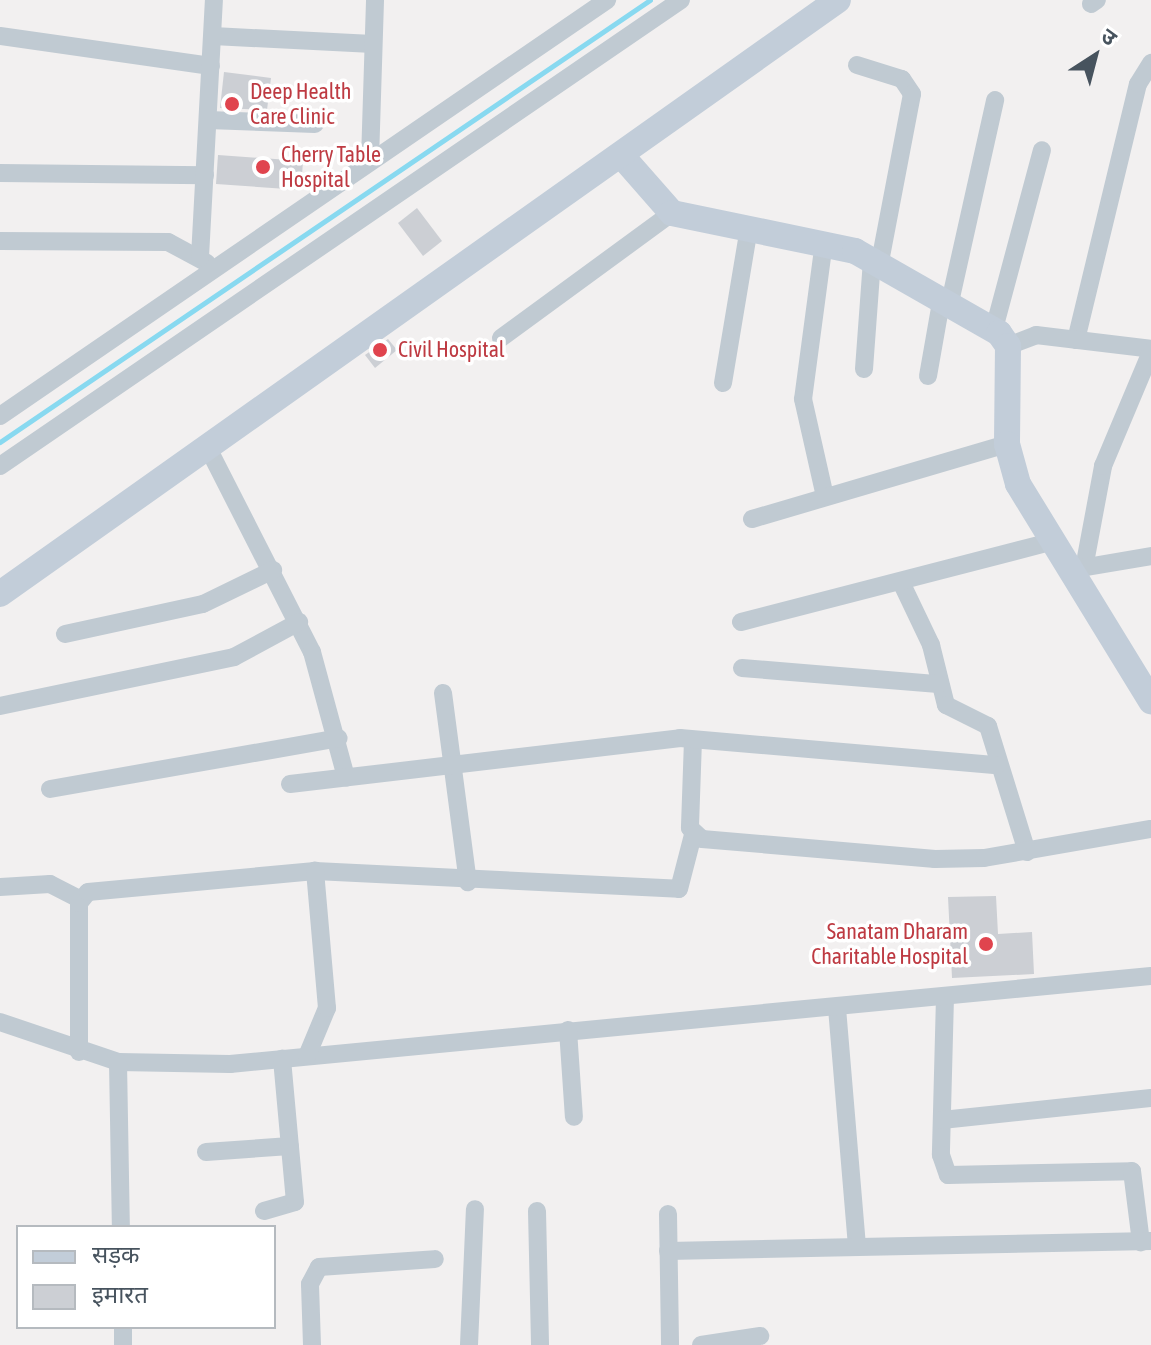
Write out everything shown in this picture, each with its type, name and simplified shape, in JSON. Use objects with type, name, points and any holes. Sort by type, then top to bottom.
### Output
[{"type":"street","points":[[206,262],[205,175],[214,0]]},
{"type":"street","points":[[370,160],[375,0]]},
{"type":"street","points":[[0,416],[206,262],[370,160],[607,0]]},
{"type":"street","points":[[0,466],[681,0]]},
{"type":"street","points":[[0,594],[621,155],[806,9],[838,0]]},
{"type":"street","points":[[0,36],[211,66]]},
{"type":"street","points":[[213,36],[373,44]]},
{"type":"street","points":[[1076,340],[1138,84],[1151,63]]},
{"type":"street","points":[[857,65],[902,79],[912,94],[876,260],[864,369]]},
{"type":"street","points":[[928,376],[995,100]]},
{"type":"street","points":[[208,120],[315,124]]},
{"type":"street","points":[[1042,150],[1001,338],[1007,444],[1018,484],[1050,542],[1076,569],[1151,701]]},
{"type":"street","points":[[621,155],[672,213],[824,242],[876,260],[946,300],[1001,338],[1027,336],[1076,340],[1151,351],[1103,466],[1076,569]]},
{"type":"street","points":[[0,173],[205,175]]},
{"type":"street","points":[[501,338],[672,213]]},
{"type":"street","points":[[723,383],[749,227]]},
{"type":"street","points":[[0,241],[168,242],[206,262]]},
{"type":"street","points":[[824,242],[803,399],[825,497]]},
{"type":"street","points":[[752,519],[1007,444]]},
{"type":"street","points":[[207,446],[299,622],[339,738],[346,777]]},
{"type":"street","points":[[741,622],[1050,542]]},
{"type":"street","points":[[1076,569],[1151,556]]},
{"type":"street","points":[[65,634],[203,604],[273,570]]},
{"type":"street","points":[[901,582],[931,645],[938,684],[951,711],[988,726],[997,765],[1027,852]]},
{"type":"street","points":[[0,706],[234,657],[299,622]]},
{"type":"street","points":[[742,668],[938,684]]},
{"type":"street","points":[[443,693],[468,882]]},
{"type":"street","points":[[50,789],[339,738]]},
{"type":"street","points":[[290,784],[693,740],[997,765]]},
{"type":"street","points":[[0,887],[50,884],[80,899],[101,890],[315,871],[468,882],[679,889],[693,835],[693,740]]},
{"type":"street","points":[[693,835],[935,859],[1027,852],[1151,829]]},
{"type":"street","points":[[307,1056],[327,1008],[315,871]]},
{"type":"street","points":[[79,1052],[80,899]]},
{"type":"street","points":[[0,1022],[79,1052],[118,1062],[282,1059],[1151,976]]},
{"type":"street","points":[[668,1251],[857,1244],[1146,1242],[1132,1171],[956,1178],[943,1167],[945,997]]},
{"type":"street","points":[[837,1008],[857,1244]]},
{"type":"street","points":[[568,1030],[574,1117]]},
{"type":"street","points":[[264,1211],[295,1202],[282,1059]]},
{"type":"street","points":[[118,1062],[121,1225]]},
{"type":"street","points":[[942,1120],[1151,1098]]},
{"type":"street","points":[[206,1152],[290,1146]]},
{"type":"street","points":[[469,1345],[475,1209]]},
{"type":"street","points":[[537,1211],[540,1345]]},
{"type":"street","points":[[668,1214],[670,1345]]},
{"type":"street","points":[[312,1345],[310,1284],[319,1267],[435,1259]]},
{"type":"street","points":[[701,1345],[760,1336]]},
{"type":"building","points":[[224,72],[271,78],[267,110],[220,108]]},
{"type":"building","points":[[218,155],[303,161],[301,190],[216,184]]},
{"type":"building","points":[[417,208],[442,241],[423,256],[398,223]]},
{"type":"building","points":[[388,339],[397,350],[375,368],[365,355]]},
{"type":"building","points":[[996,896],[998,934],[1032,932],[1034,974],[952,978],[948,897]]},
{"type":"waterway","points":[[0,442],[650,0]]},
{"type":"place","name":"Deep Health Care Clinic","points":[[232,104]]},
{"type":"place","name":"Cherry Table Hospital","points":[[263,167]]},
{"type":"place","name":"Civil Hospital","points":[[380,350]]},
{"type":"place","name":"Sanatam Dharam Charitable Hospital","points":[[986,944]]}]
